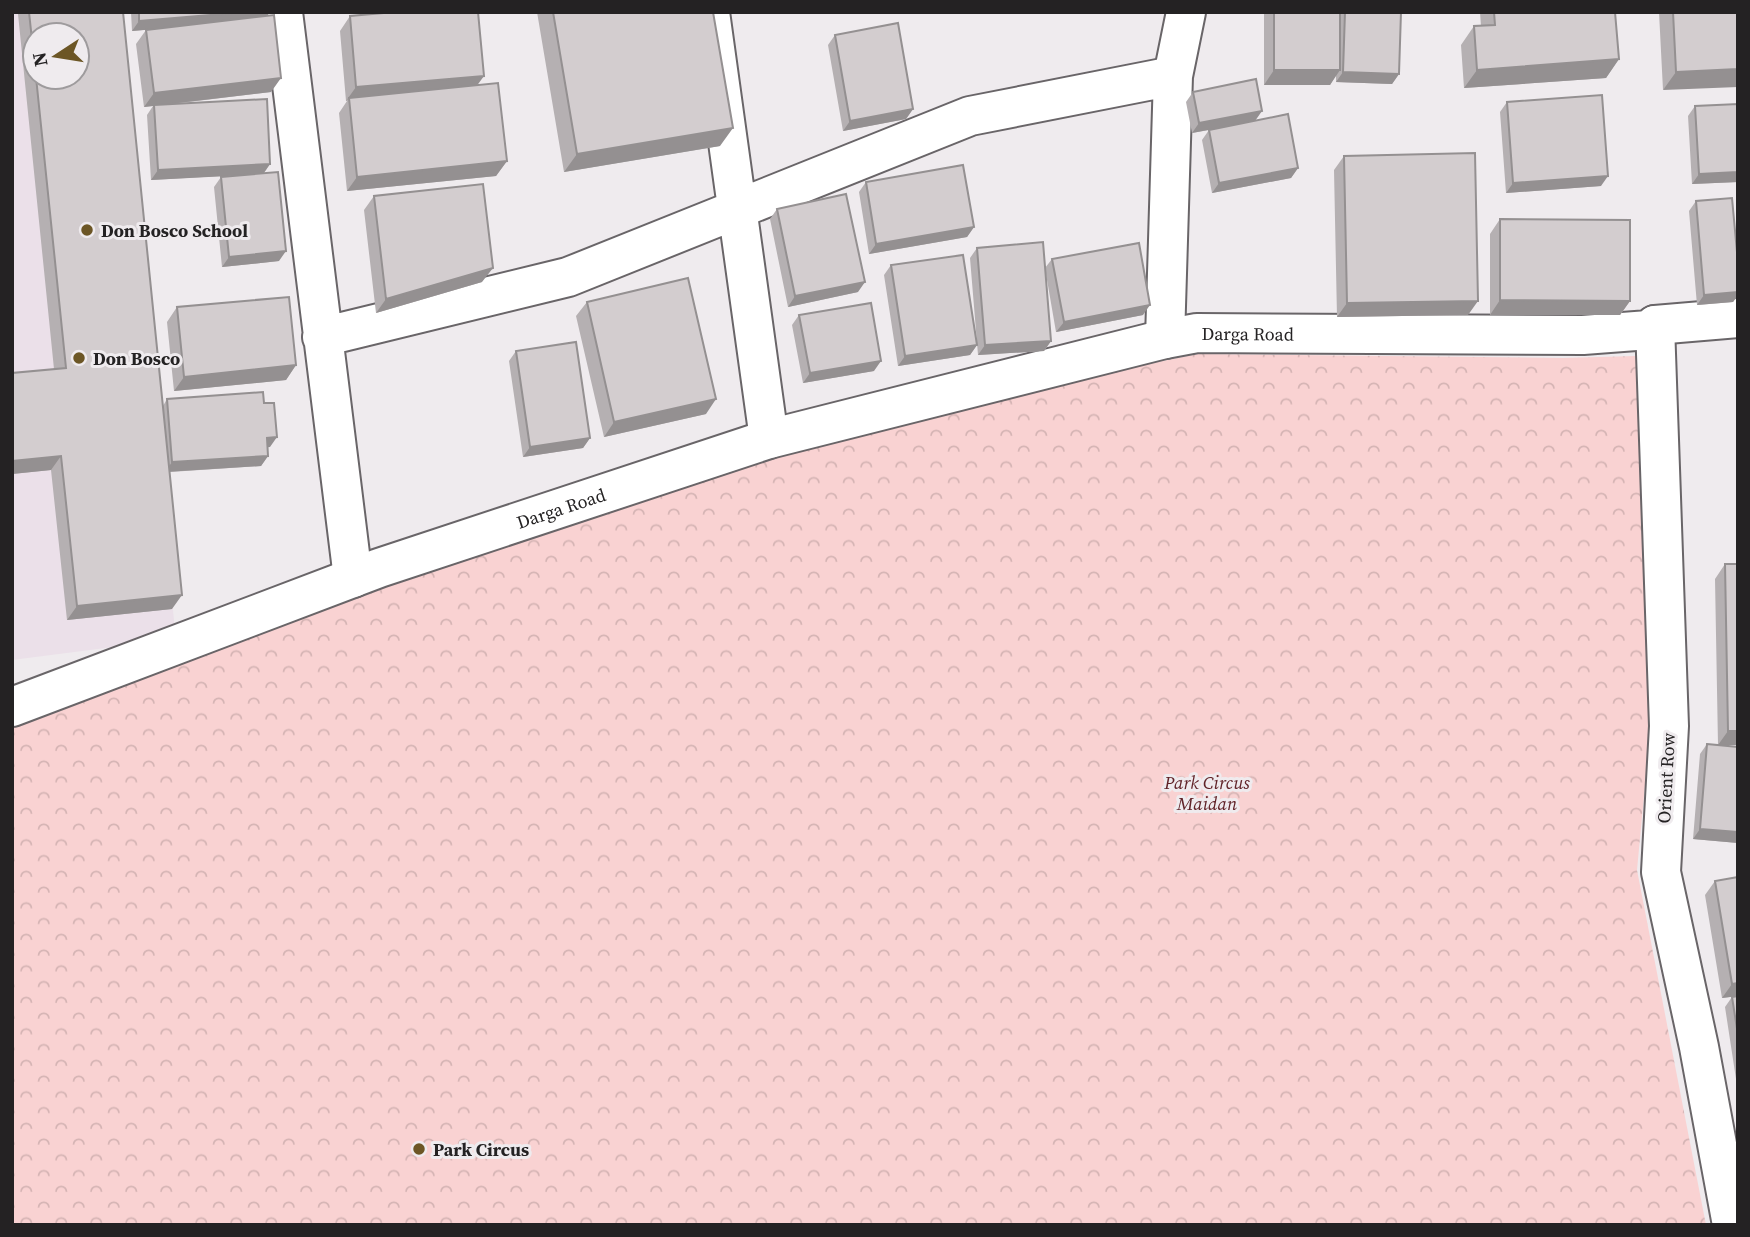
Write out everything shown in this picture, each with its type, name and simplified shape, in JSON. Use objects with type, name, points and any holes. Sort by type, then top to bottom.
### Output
[{"type":"street","points":[[283,12],[353,578]]},
{"type":"street","points":[[710,12],[769,439]]},
{"type":"street","points":[[1165,339],[1173,76],[1186,12]]},
{"type":"street","points":[[322,337],[568,277],[970,116],[1173,76]]},
{"type":"street","name":"Darga Road","points":[[12,707],[353,578],[769,439],[1165,339],[1196,333],[1583,335],[1649,330],[1655,325],[1738,318]]},
{"type":"street","name":"Orient Row","points":[[1655,325],[1669,726],[1661,872],[1699,1047],[1732,1225]]},
{"type":"shaded area","name":"Don Bosco","points":[[12,12],[110,12],[176,639],[12,660]]},
{"type":"green space","name":"Park Circus Maidan","points":[[1198,354],[1563,358],[1636,356],[1652,711],[1637,870],[1706,1225],[12,1225],[12,723],[791,434]]},
{"type":"building","name":"Don Bosco","points":[[29,12],[123,12],[182,595],[77,606],[61,456],[12,461],[12,373],[66,368],[37,91],[91,91],[91,21],[30,21]]},
{"type":"building","points":[[139,12],[246,12],[139,21]]},
{"type":"building","points":[[395,12],[478,12],[484,76],[356,87],[350,16]]},
{"type":"building","points":[[553,12],[713,12],[733,128],[577,154]]},
{"type":"building","points":[[1274,12],[1340,12],[1340,70],[1274,70]]},
{"type":"building","points":[[1345,12],[1401,12],[1399,74],[1343,72]]},
{"type":"building","points":[[1494,12],[1615,12],[1619,59],[1477,70],[1474,26],[1495,25]]},
{"type":"building","points":[[1673,12],[1738,12],[1738,69],[1676,72]]},
{"type":"building","points":[[274,15],[281,78],[154,93],[146,30]]},
{"type":"building","points":[[898,23],[913,109],[850,121],[835,35]]},
{"type":"building","points":[[1256,79],[1262,111],[1199,123],[1193,92]]},
{"type":"building","points":[[498,83],[507,161],[357,177],[349,98]]},
{"type":"building","points":[[1602,95],[1608,176],[1513,183],[1507,102]]},
{"type":"building","points":[[267,99],[270,164],[158,170],[154,105]]},
{"type":"building","points":[[1738,104],[1738,172],[1699,174],[1695,106]]},
{"type":"building","points":[[1288,114],[1298,168],[1219,183],[1209,130]]},
{"type":"building","points":[[1475,153],[1478,301],[1347,303],[1344,156]]},
{"type":"building","points":[[963,165],[974,227],[876,244],[866,182]]},
{"type":"building","points":[[278,172],[286,251],[229,257],[221,177]]},
{"type":"building","points":[[483,184],[493,268],[386,299],[374,196]]},
{"type":"building","points":[[846,194],[865,282],[795,296],[777,209]]},
{"type":"building","points":[[1732,198],[1738,292],[1704,295],[1696,201]]},
{"type":"building","points":[[1500,219],[1630,220],[1630,301],[1500,300]]},
{"type":"building","points":[[1043,242],[1051,341],[985,345],[977,248]]},
{"type":"building","points":[[1139,243],[1150,305],[1064,322],[1052,259]]},
{"type":"building","points":[[963,255],[977,345],[905,356],[891,265]]},
{"type":"building","points":[[688,278],[716,399],[614,422],[587,302]]},
{"type":"building","points":[[289,297],[296,365],[184,377],[177,307]]},
{"type":"building","points":[[871,303],[881,361],[810,373],[799,315]]},
{"type":"building","points":[[576,342],[590,438],[530,447],[516,351]]},
{"type":"building","points":[[263,392],[264,403],[274,403],[277,437],[267,438],[268,456],[172,462],[167,399]]},
{"type":"building","points":[[1725,564],[1738,564],[1738,731],[1728,731]]},
{"type":"building","points":[[1707,744],[1738,747],[1738,832],[1700,829]]},
{"type":"building","points":[[1738,877],[1738,983],[1732,984],[1715,881]]},
{"type":"building","points":[[1738,996],[1738,1035],[1732,997]]},
{"type":"place","name":"Don Bosco School","points":[[87,230]]},
{"type":"place","name":"Don Bosco","points":[[79,358]]},
{"type":"place","name":"Park Circus","points":[[419,1149]]}]
